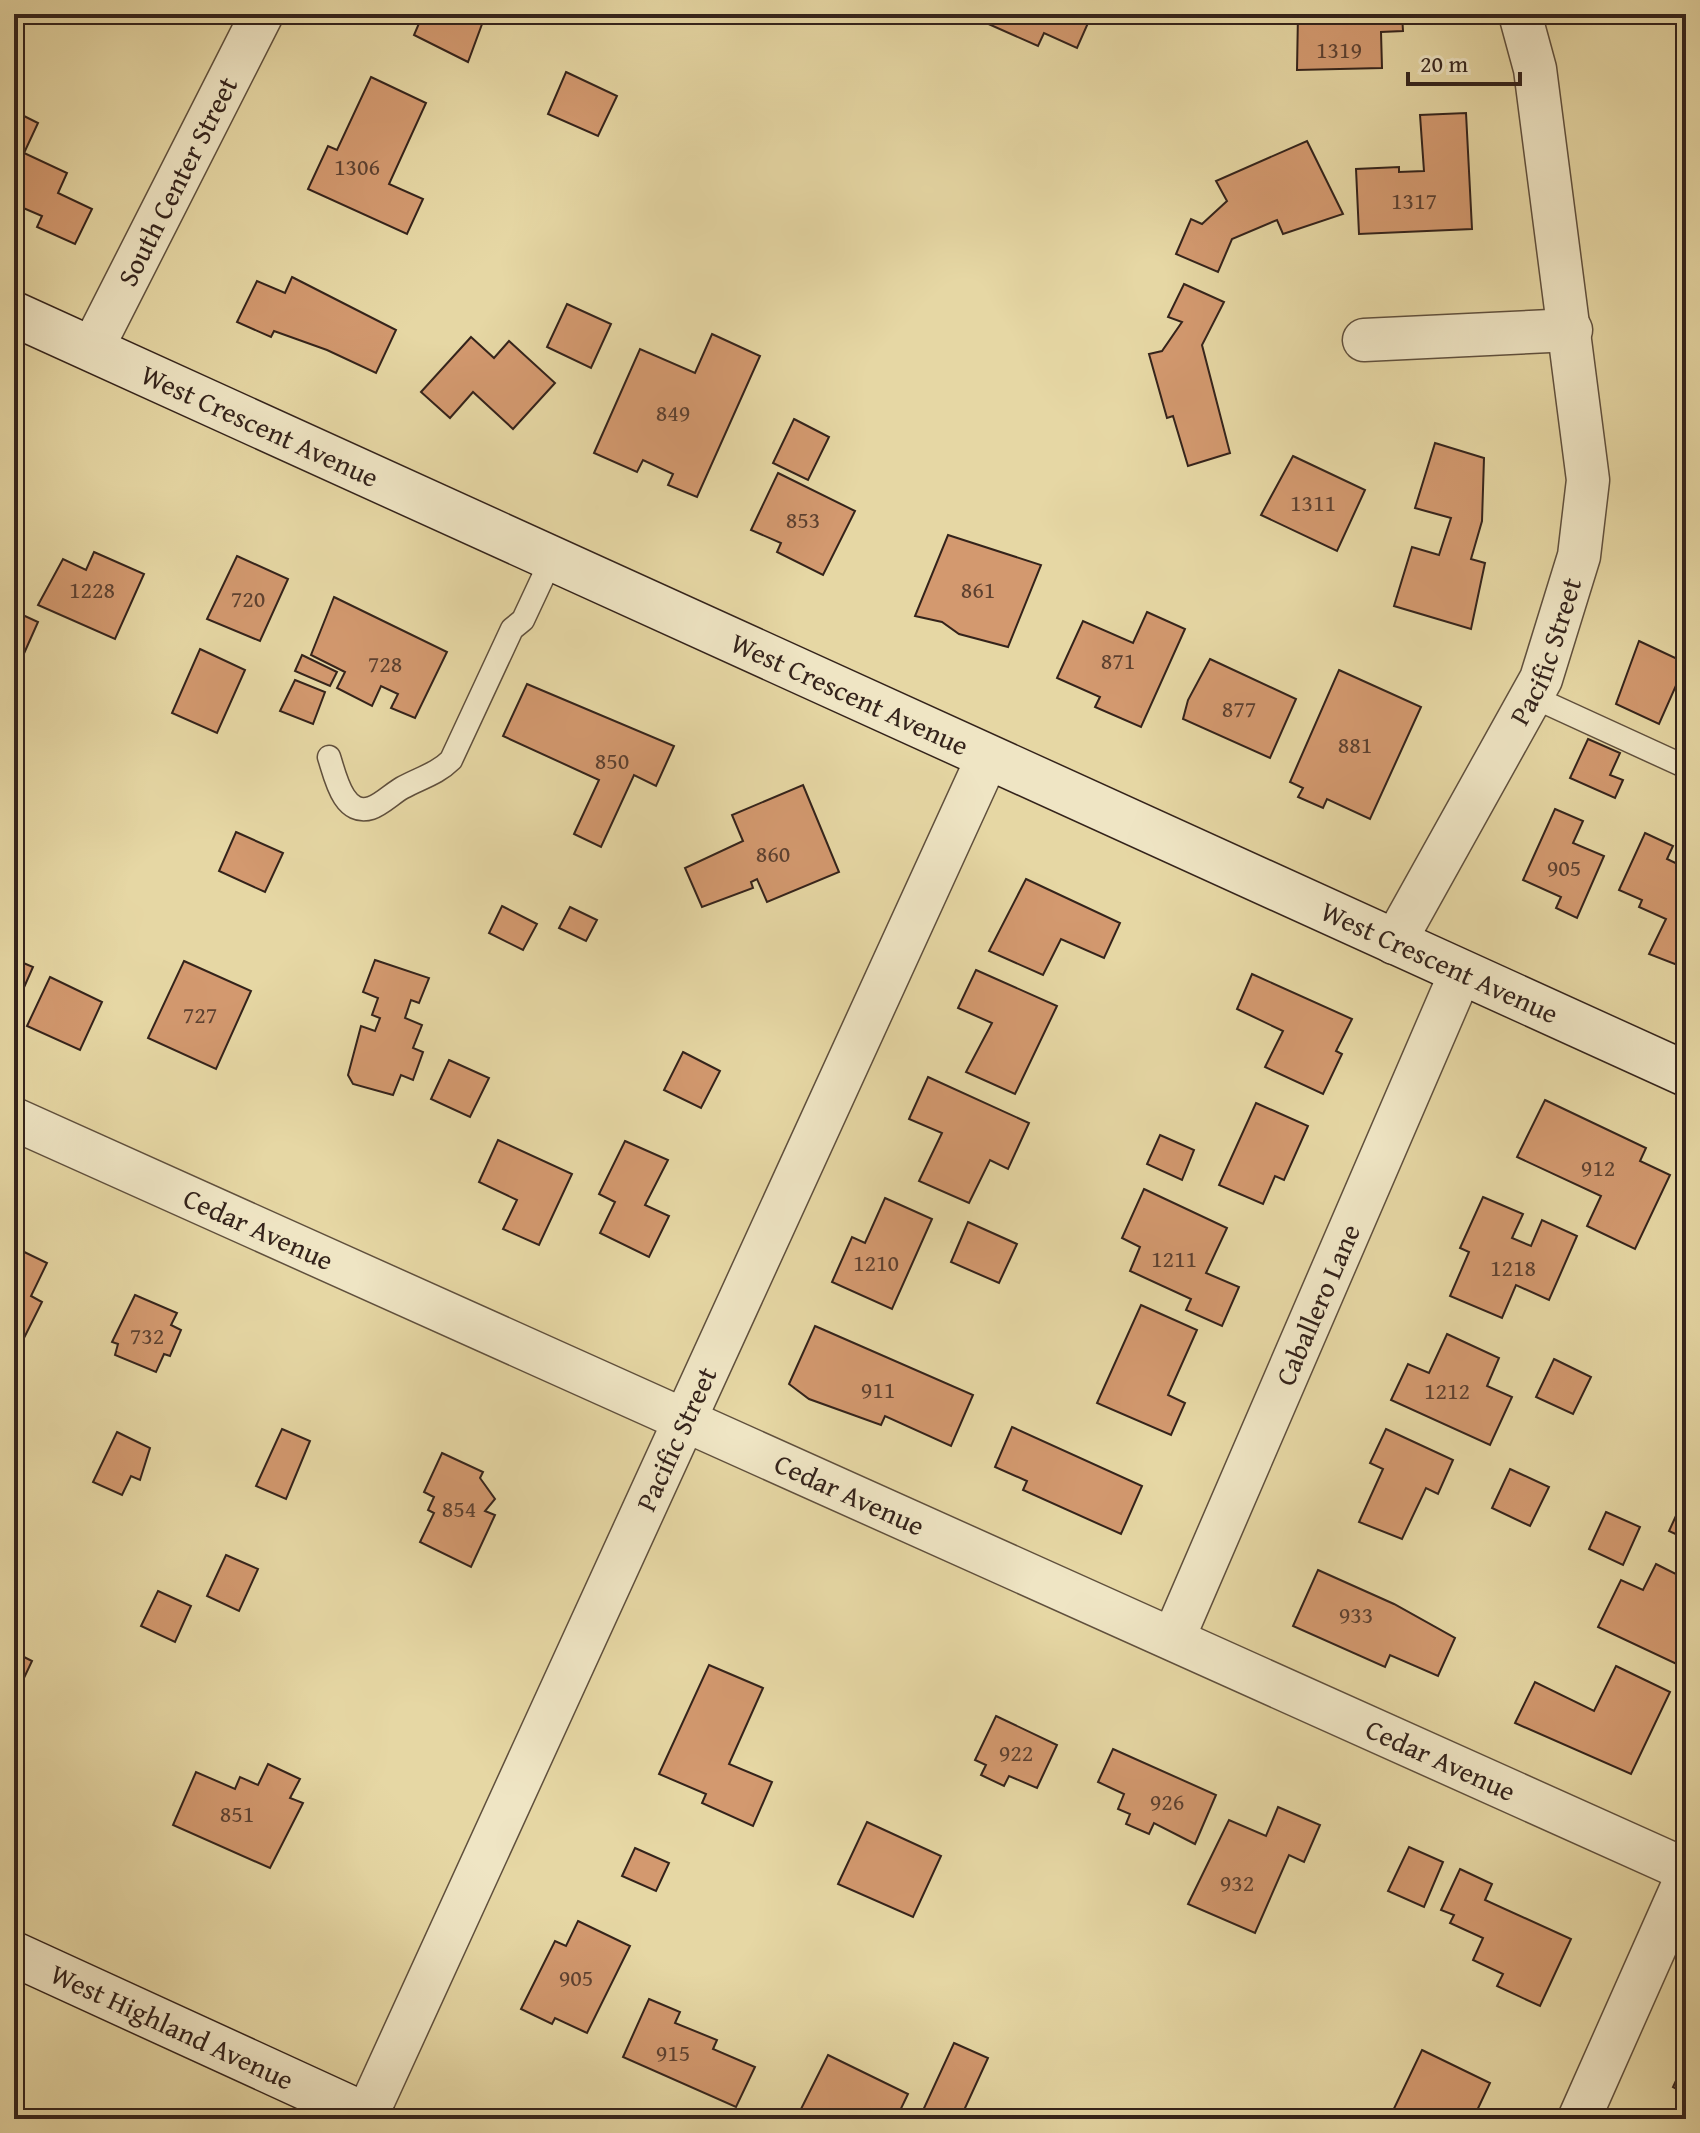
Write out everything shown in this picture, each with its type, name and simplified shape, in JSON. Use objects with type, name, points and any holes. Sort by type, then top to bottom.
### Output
[{"type":"street","name":"South Center Street","points":[[93,347],[262,14]]},
{"type":"street","name":"Pacific Street","points":[[1394,943],[1541,679],[1579,556],[1588,480],[1535,69],[1520,14]]},
{"type":"street","name":"West Crescent Avenue","points":[[14,314],[93,347],[987,759],[1686,1074]]},
{"type":"street","points":[[1364,340],[1571,330]]},
{"type":"street","name":"Pacific Street","points":[[369,2118],[987,759]]},
{"type":"street","name":"Caballero Lane","points":[[1174,1637],[1461,972]]},
{"type":"street","name":"Cedar Avenue","points":[[14,1119],[1174,1637],[1686,1870]]},
{"type":"street","points":[[1579,2119],[1686,1878]]},
{"type":"street","name":"West Highland Avenue","points":[[14,1954],[369,2118]]},
{"type":"lane","points":[[329,757],[344,798],[359,809],[373,808],[404,786],[440,770],[451,760],[512,629],[523,620],[552,558]]},
{"type":"lane","points":[[1531,696],[1686,767]]},
{"type":"building","points":[[423,14],[485,16],[468,62],[414,35]]},
{"type":"building","points":[[966,14],[1092,14],[1077,48],[1044,33],[1038,46]]},
{"type":"building","points":[[1298,14],[1402,14],[1403,31],[1381,32],[1382,68],[1297,70]]},
{"type":"building","points":[[566,72],[617,96],[598,136],[548,114]]},
{"type":"building","points":[[371,77],[426,103],[389,184],[423,199],[407,234],[308,189],[328,146],[337,150]]},
{"type":"building","points":[[14,111],[38,123],[24,153],[67,173],[58,193],[92,209],[75,244],[37,227],[42,216],[14,204]]},
{"type":"building","points":[[1466,113],[1472,229],[1359,234],[1356,169],[1399,167],[1399,172],[1424,171],[1420,115]]},
{"type":"building","points":[[1307,141],[1343,214],[1283,234],[1277,220],[1232,239],[1218,272],[1176,254],[1191,219],[1202,224],[1227,201],[1216,181]]},
{"type":"building","points":[[292,277],[396,330],[376,373],[327,350],[274,331],[271,337],[237,322],[257,281],[285,293]]},
{"type":"building","points":[[1184,284],[1224,302],[1202,345],[1230,453],[1188,466],[1173,416],[1167,418],[1149,354],[1162,351],[1182,322],[1168,317]]},
{"type":"building","points":[[567,304],[611,324],[591,368],[547,347]]},
{"type":"building","points":[[712,334],[760,356],[697,497],[668,485],[673,474],[643,460],[637,472],[594,453],[640,349],[695,373]]},
{"type":"building","points":[[471,337],[494,358],[509,341],[555,383],[513,429],[473,392],[450,418],[421,392]]},
{"type":"building","points":[[794,419],[829,437],[808,480],[773,463]]},
{"type":"building","points":[[1435,443],[1484,458],[1482,521],[1471,559],[1485,563],[1471,629],[1394,606],[1412,547],[1439,555],[1451,518],[1415,508]]},
{"type":"building","points":[[1293,456],[1365,490],[1337,551],[1261,515]]},
{"type":"building","points":[[778,473],[855,511],[823,575],[777,552],[781,543],[751,530]]},
{"type":"building","points":[[948,535],[1041,565],[1008,647],[959,634],[942,622],[915,616]]},
{"type":"building","points":[[94,552],[144,574],[115,639],[38,605],[63,559],[86,570]]},
{"type":"building","points":[[237,556],[288,579],[260,641],[207,619]]},
{"type":"building","points":[[334,597],[447,652],[415,718],[391,708],[398,694],[381,686],[372,706],[337,688],[345,672],[311,655]]},
{"type":"building","points":[[14,611],[38,622],[14,676]]},
{"type":"building","points":[[1147,612],[1185,629],[1141,727],[1095,707],[1100,697],[1057,678],[1083,621],[1133,643]]},
{"type":"building","points":[[1639,641],[1686,663],[1659,724],[1616,704]]},
{"type":"building","points":[[200,649],[245,670],[217,733],[172,713]]},
{"type":"building","points":[[302,655],[337,672],[330,686],[295,671]]},
{"type":"building","points":[[1210,659],[1296,699],[1270,758],[1183,719],[1188,700]]},
{"type":"building","points":[[1339,670],[1421,707],[1370,819],[1327,799],[1323,808],[1298,797],[1303,788],[1290,782]]},
{"type":"building","points":[[295,680],[325,692],[313,724],[280,711]]},
{"type":"building","points":[[527,684],[674,746],[656,786],[634,775],[601,847],[574,834],[599,780],[503,736]]},
{"type":"building","points":[[1588,739],[1620,753],[1610,775],[1623,780],[1615,798],[1570,778]]},
{"type":"building","points":[[803,785],[839,872],[767,902],[757,879],[751,882],[753,888],[702,907],[685,868],[743,841],[732,815]]},
{"type":"building","points":[[1555,809],[1583,821],[1573,843],[1604,856],[1577,918],[1556,908],[1561,897],[1523,880]]},
{"type":"building","points":[[236,832],[283,853],[265,892],[219,871]]},
{"type":"building","points":[[1645,833],[1673,846],[1667,859],[1686,868],[1686,953],[1680,966],[1649,954],[1666,919],[1639,907],[1642,900],[1619,890]]},
{"type":"building","points":[[1026,879],[1120,923],[1104,958],[1061,939],[1043,975],[989,951]]},
{"type":"building","points":[[502,906],[537,924],[523,950],[489,933]]},
{"type":"building","points":[[570,907],[597,920],[586,941],[559,928]]},
{"type":"building","points":[[14,959],[33,967],[14,1010]]},
{"type":"building","points":[[375,960],[429,978],[419,1003],[411,1000],[405,1018],[422,1025],[413,1048],[423,1052],[413,1080],[401,1075],[393,1095],[353,1084],[348,1075],[361,1026],[375,1031],[380,1018],[372,1015],[378,998],[363,992]]},
{"type":"building","points":[[184,961],[251,991],[216,1069],[148,1038]]},
{"type":"building","points":[[976,970],[1057,1006],[1015,1094],[966,1072],[992,1023],[958,1008]]},
{"type":"building","points":[[1252,974],[1352,1019],[1336,1051],[1342,1054],[1323,1094],[1265,1067],[1283,1031],[1237,1009]]},
{"type":"building","points":[[50,977],[102,1002],[80,1050],[27,1026]]},
{"type":"building","points":[[683,1052],[720,1071],[701,1108],[664,1090]]},
{"type":"building","points":[[449,1060],[489,1078],[470,1117],[431,1099]]},
{"type":"building","points":[[928,1077],[1029,1123],[1008,1169],[990,1160],[969,1203],[919,1181],[942,1133],[909,1119]]},
{"type":"building","points":[[1545,1100],[1646,1148],[1640,1161],[1670,1175],[1635,1249],[1587,1226],[1601,1196],[1517,1157]]},
{"type":"building","points":[[1256,1103],[1308,1126],[1284,1180],[1275,1176],[1263,1204],[1219,1185]]},
{"type":"building","points":[[1160,1135],[1194,1150],[1182,1180],[1147,1164]]},
{"type":"building","points":[[498,1140],[572,1174],[539,1245],[503,1229],[517,1200],[479,1182]]},
{"type":"building","points":[[625,1141],[668,1160],[645,1205],[669,1216],[649,1257],[600,1233],[615,1202],[599,1194]]},
{"type":"building","points":[[1144,1189],[1227,1228],[1206,1273],[1239,1287],[1222,1326],[1186,1310],[1191,1299],[1130,1271],[1140,1247],[1122,1238]]},
{"type":"building","points":[[1483,1197],[1523,1214],[1512,1238],[1531,1246],[1542,1220],[1577,1236],[1549,1300],[1516,1285],[1502,1318],[1450,1296],[1469,1252],[1460,1248]]},
{"type":"building","points":[[885,1198],[932,1219],[892,1309],[832,1282],[852,1237],[865,1243]]},
{"type":"building","points":[[968,1222],[1017,1244],[999,1283],[951,1262]]},
{"type":"building","points":[[14,1247],[47,1263],[31,1296],[42,1302],[19,1348],[14,1346]]},
{"type":"building","points":[[135,1295],[177,1313],[171,1325],[181,1330],[170,1356],[164,1354],[156,1372],[115,1355],[118,1344],[112,1342]]},
{"type":"building","points":[[1141,1305],[1197,1330],[1168,1395],[1185,1403],[1171,1435],[1097,1403]]},
{"type":"building","points":[[815,1326],[973,1395],[951,1446],[885,1416],[881,1425],[809,1399],[789,1384]]},
{"type":"building","points":[[1447,1334],[1499,1358],[1487,1386],[1512,1397],[1490,1445],[1391,1400],[1408,1364],[1429,1373]]},
{"type":"building","points":[[1554,1359],[1591,1377],[1573,1414],[1536,1397]]},
{"type":"building","points":[[1012,1427],[1142,1486],[1121,1534],[1023,1490],[1027,1481],[995,1467]]},
{"type":"building","points":[[282,1429],[310,1441],[286,1499],[256,1486]]},
{"type":"building","points":[[1386,1429],[1453,1460],[1438,1494],[1426,1488],[1402,1539],[1359,1522],[1383,1469],[1370,1463]]},
{"type":"building","points":[[117,1432],[150,1448],[140,1480],[131,1476],[122,1495],[93,1482]]},
{"type":"building","points":[[442,1453],[483,1472],[480,1478],[495,1499],[485,1511],[495,1515],[471,1567],[420,1542],[434,1513],[428,1510],[434,1497],[424,1492]]},
{"type":"building","points":[[1510,1469],[1549,1487],[1530,1526],[1492,1508]]},
{"type":"building","points":[[1686,1494],[1686,1539],[1669,1531]]},
{"type":"building","points":[[1606,1512],[1640,1527],[1623,1565],[1589,1549]]},
{"type":"building","points":[[226,1555],[258,1569],[239,1611],[207,1596]]},
{"type":"building","points":[[1656,1564],[1686,1579],[1686,1610],[1680,1622],[1686,1625],[1683,1667],[1598,1627],[1621,1580],[1643,1590]]},
{"type":"building","points":[[1318,1570],[1394,1604],[1455,1638],[1438,1676],[1390,1655],[1385,1667],[1293,1626]]},
{"type":"building","points":[[158,1591],[191,1606],[175,1642],[141,1626]]},
{"type":"building","points":[[14,1652],[32,1661],[14,1699]]},
{"type":"building","points":[[709,1665],[763,1688],[729,1764],[772,1782],[753,1826],[702,1803],[706,1794],[659,1774]]},
{"type":"building","points":[[1616,1666],[1670,1692],[1631,1774],[1515,1723],[1535,1682],[1594,1711]]},
{"type":"building","points":[[996,1716],[1057,1745],[1037,1788],[1009,1776],[1004,1786],[981,1775],[986,1765],[975,1760]]},
{"type":"building","points":[[1113,1749],[1216,1795],[1195,1844],[1154,1823],[1149,1834],[1126,1824],[1130,1814],[1118,1809],[1124,1794],[1098,1782]]},
{"type":"building","points":[[268,1764],[300,1779],[290,1798],[303,1803],[270,1868],[173,1825],[196,1772],[235,1789],[240,1777],[258,1785]]},
{"type":"building","points":[[1278,1807],[1320,1825],[1304,1862],[1289,1855],[1255,1933],[1188,1904],[1229,1820],[1266,1836]]},
{"type":"building","points":[[867,1822],[941,1856],[913,1917],[838,1884]]},
{"type":"building","points":[[1409,1847],[1443,1862],[1424,1907],[1388,1891]]},
{"type":"building","points":[[635,1848],[669,1863],[656,1891],[622,1876]]},
{"type":"building","points":[[1460,1869],[1492,1884],[1485,1900],[1571,1939],[1540,2006],[1497,1986],[1503,1974],[1473,1960],[1483,1938],[1450,1923],[1454,1915],[1441,1910]]},
{"type":"building","points":[[578,1921],[630,1946],[587,2033],[555,2018],[552,2024],[521,2009],[555,1941],[566,1946]]},
{"type":"building","points":[[649,1999],[680,2012],[675,2023],[717,2040],[713,2049],[755,2067],[736,2107],[623,2057]]},
{"type":"building","points":[[954,2043],[988,2058],[960,2119],[919,2119]]},
{"type":"building","points":[[1422,2050],[1490,2083],[1473,2119],[1389,2119]]},
{"type":"building","points":[[828,2055],[908,2094],[896,2119],[796,2119]]},
{"type":"building","points":[[1686,2059],[1686,2094],[1673,2087]]}]
